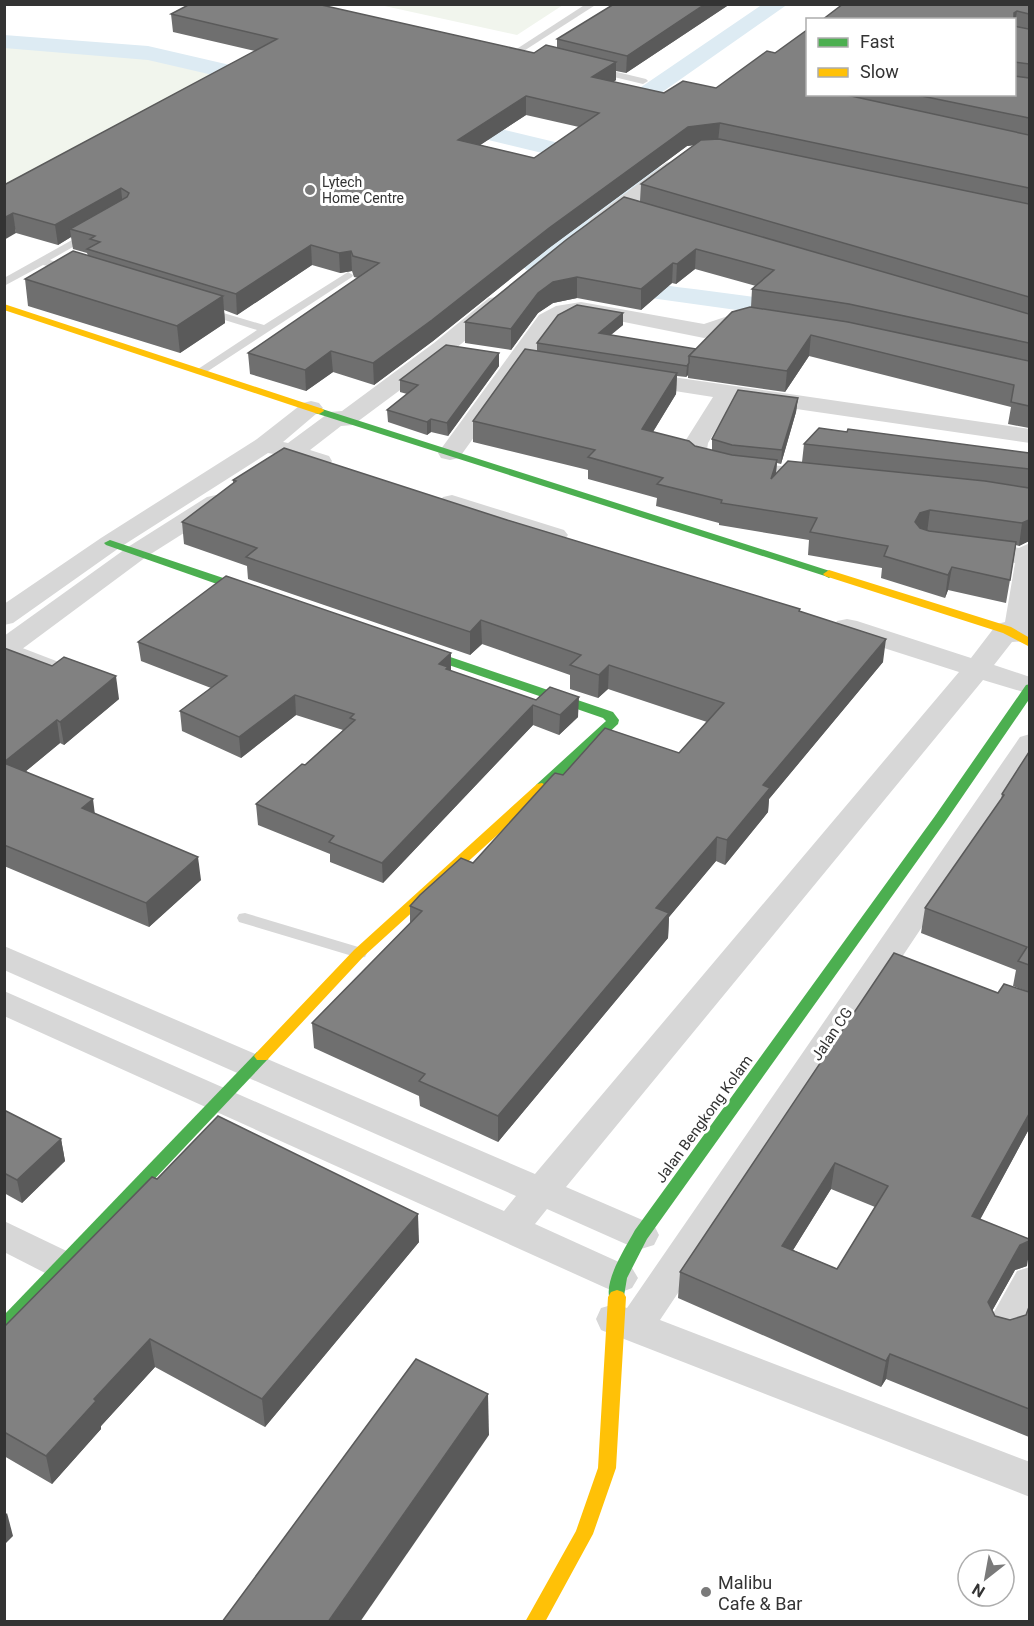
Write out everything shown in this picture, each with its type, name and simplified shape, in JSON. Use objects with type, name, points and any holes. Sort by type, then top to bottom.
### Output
[{"type":"street","points":[[584,234],[684,159]]},
{"type":"street","points":[[619,207],[641,213]]},
{"type":"street","points":[[6,648],[137,552],[293,452],[442,348],[515,288]]},
{"type":"street","points":[[4,307],[1017,636]]},
{"type":"street","points":[[450,453],[495,357],[561,310],[594,309],[704,331],[714,331],[739,317],[771,322]]},
{"type":"street","points":[[442,348],[540,364]]},
{"type":"street","points":[[622,377],[1029,436]]},
{"type":"street","points":[[727,393],[696,443],[694,453],[703,462],[731,468],[845,479]]},
{"type":"street","points":[[4,617],[110,543],[265,444],[310,408]]},
{"type":"street","points":[[265,444],[339,467]]},
{"type":"street","points":[[430,496],[578,542]]},
{"type":"street","points":[[110,543],[272,599]]},
{"type":"street","points":[[509,1230],[540,1190],[977,669],[1017,636],[1029,555],[950,546]]},
{"type":"street","points":[[829,622],[1029,687]]},
{"type":"street","points":[[4,1327],[359,953],[612,724],[613,720],[608,715],[395,642]]},
{"type":"street","name":"Jalan Bengkong Kolam","points":[[534,1622],[552,1595],[584,1534],[607,1468],[612,1410],[625,1322],[619,1278],[641,1235],[940,819],[1029,687]]},
{"type":"street","name":"Jalan CG","points":[[625,1322],[886,954],[1029,743]]},
{"type":"street","points":[[850,942],[919,966]]},
{"type":"street","points":[[4,957],[641,1235]]},
{"type":"street","points":[[4,1002],[619,1278]]},
{"type":"street","points":[[4,1235],[64,1266]]},
{"type":"street","points":[[1004,1328],[1029,1281]]},
{"type":"street","points":[[625,1322],[1029,1480]]},
{"type":"lane","points":[[516,52],[593,4]]},
{"type":"lane","points":[[505,49],[527,54]]},
{"type":"lane","points":[[585,68],[643,81]]},
{"type":"lane","points":[[4,284],[103,225]]},
{"type":"lane","points":[[41,261],[75,272]]},
{"type":"lane","points":[[201,371],[348,275]]},
{"type":"lane","points":[[199,309],[266,329]]},
{"type":"lane","points":[[6,648],[82,677]]},
{"type":"lane","points":[[245,918],[359,953]]},
{"type":"shaded area","points":[[380,5],[563,5],[517,35]]},
{"type":"shaded area","points":[[4,41],[148,53],[241,74],[5,200]]},
{"type":"building","points":[[190,4],[317,4],[534,53],[546,45],[616,62],[592,77],[664,93],[683,81],[716,88],[767,51],[775,53],[806,31],[806,96],[851,96],[1029,135],[1029,188],[720,123],[688,127],[549,228],[373,363],[331,351],[305,370],[248,353],[379,263],[353,256],[351,251],[339,253],[311,245],[236,294],[87,249],[100,242],[90,239],[95,236],[70,229],[127,197],[129,193],[121,188],[55,225],[13,213],[4,218],[4,185],[277,39],[171,14]],"holes":[[[526,96],[599,113],[534,158],[458,140]]]},
{"type":"building","points":[[614,4],[705,4],[627,56],[557,39]]},
{"type":"building","points":[[843,4],[1029,4],[1029,14],[1017,11],[1014,13],[1014,18],[825,18]]},
{"type":"building","points":[[1016,26],[1029,29],[1029,64],[1016,62]]},
{"type":"building","points":[[1016,76],[1029,78],[1029,118],[922,96],[1016,96]]},
{"type":"building","points":[[719,139],[1029,204],[1029,297],[641,184],[701,140]]},
{"type":"building","points":[[624,197],[1029,314],[1029,343],[849,304],[752,289],[774,270],[696,249],[677,264],[673,263],[641,289],[577,277],[553,282],[538,293],[511,329],[465,322],[566,240]]},
{"type":"building","points":[[73,251],[223,296],[177,326],[25,279]]},
{"type":"building","points":[[577,305],[623,313],[599,333],[696,349],[689,356],[687,366],[537,343],[558,315]]},
{"type":"building","points":[[750,307],[848,322],[1029,361],[1029,406],[1011,402],[1014,385],[811,335],[787,371],[689,356],[732,312]]},
{"type":"building","points":[[446,345],[499,353],[447,423],[431,419],[427,422],[387,410],[418,385],[400,380]]},
{"type":"building","points":[[525,349],[677,373],[642,429],[732,455],[777,460],[771,479],[788,461],[985,481],[1029,488],[1029,520],[1022,523],[930,510],[920,513],[915,522],[920,528],[929,531],[1016,542],[1010,580],[952,567],[948,575],[884,556],[888,546],[810,532],[817,518],[721,503],[722,500],[657,484],[663,478],[588,457],[595,450],[473,421]]},
{"type":"building","points":[[738,390],[798,398],[782,450],[732,445],[712,439]]},
{"type":"building","points":[[819,428],[847,432],[848,429],[1029,453],[1029,469],[804,444]]},
{"type":"building","points":[[284,448],[507,520],[800,609],[799,611],[886,639],[763,785],[770,788],[727,840],[717,837],[656,908],[669,913],[498,1116],[419,1081],[425,1074],[312,1023],[422,911],[410,906],[420,895],[461,858],[473,863],[552,776],[555,773],[563,775],[605,728],[679,753],[724,703],[609,665],[599,675],[570,665],[581,655],[481,620],[470,632],[246,557],[257,548],[182,522],[236,481],[233,480]]},
{"type":"building","points":[[226,576],[451,653],[439,664],[448,667],[446,669],[536,700],[550,687],[579,697],[560,715],[533,705],[382,863],[329,842],[334,836],[256,804],[302,764],[305,765],[355,720],[350,718],[354,714],[295,695],[239,737],[180,711],[227,676],[138,642]]},
{"type":"building","points":[[4,648],[52,666],[64,657],[116,676],[60,722],[57,720],[4,762]]},
{"type":"building","points":[[1029,752],[1029,965],[1018,961],[1027,947],[925,908],[1004,795],[1002,794]]},
{"type":"building","points":[[4,763],[93,799],[82,808],[198,857],[146,903],[4,845]]},
{"type":"building","points":[[894,953],[998,993],[1004,984],[1029,992],[1029,1114],[972,1216],[1029,1239],[1020,1245],[988,1302],[995,1316],[1010,1320],[1026,1315],[1029,1307],[1029,1409],[890,1354],[886,1361],[680,1272]],"holes":[[[835,1163],[888,1186],[837,1269],[782,1246]]]},
{"type":"building","points":[[4,1110],[61,1139],[17,1180],[4,1173]]},
{"type":"building","points":[[218,1116],[418,1214],[262,1399],[150,1339],[94,1399],[96,1401],[46,1456],[4,1432],[4,1327],[152,1177],[157,1179]]},
{"type":"building","points":[[416,1359],[488,1394],[328,1622],[222,1622]]},
{"type":"waterway","points":[[447,123],[563,151],[778,4]]},
{"type":"waterway","points":[[4,41],[148,53],[269,81]]},
{"type":"waterway","points":[[601,160],[653,173],[535,264],[629,287],[751,304],[802,314]]},
{"type":"traffic: fast","points":[[319,411],[829,574]]},
{"type":"traffic: fast","points":[[110,543],[261,595]]},
{"type":"traffic: fast","points":[[409,647],[608,715],[613,720],[612,724],[542,787]]},
{"type":"traffic: fast","points":[[617,1297],[619,1278],[641,1235],[940,819],[1030,688]]},
{"type":"traffic: fast","points":[[4,1327],[262,1056]]},
{"type":"traffic: slow","points":[[4,307],[319,411]]},
{"type":"traffic: slow","points":[[829,574],[1007,630],[1030,643]]},
{"type":"traffic: slow","points":[[262,1056],[359,953],[542,787]]},
{"type":"traffic: slow","points":[[534,1622],[584,1534],[607,1468],[617,1297]]},
{"type":"place","name":"Lytech Home Centre","points":[[310,190]]},
{"type":"place","name":"Malibu Cafe & Bar","points":[[706,1592]]}]
